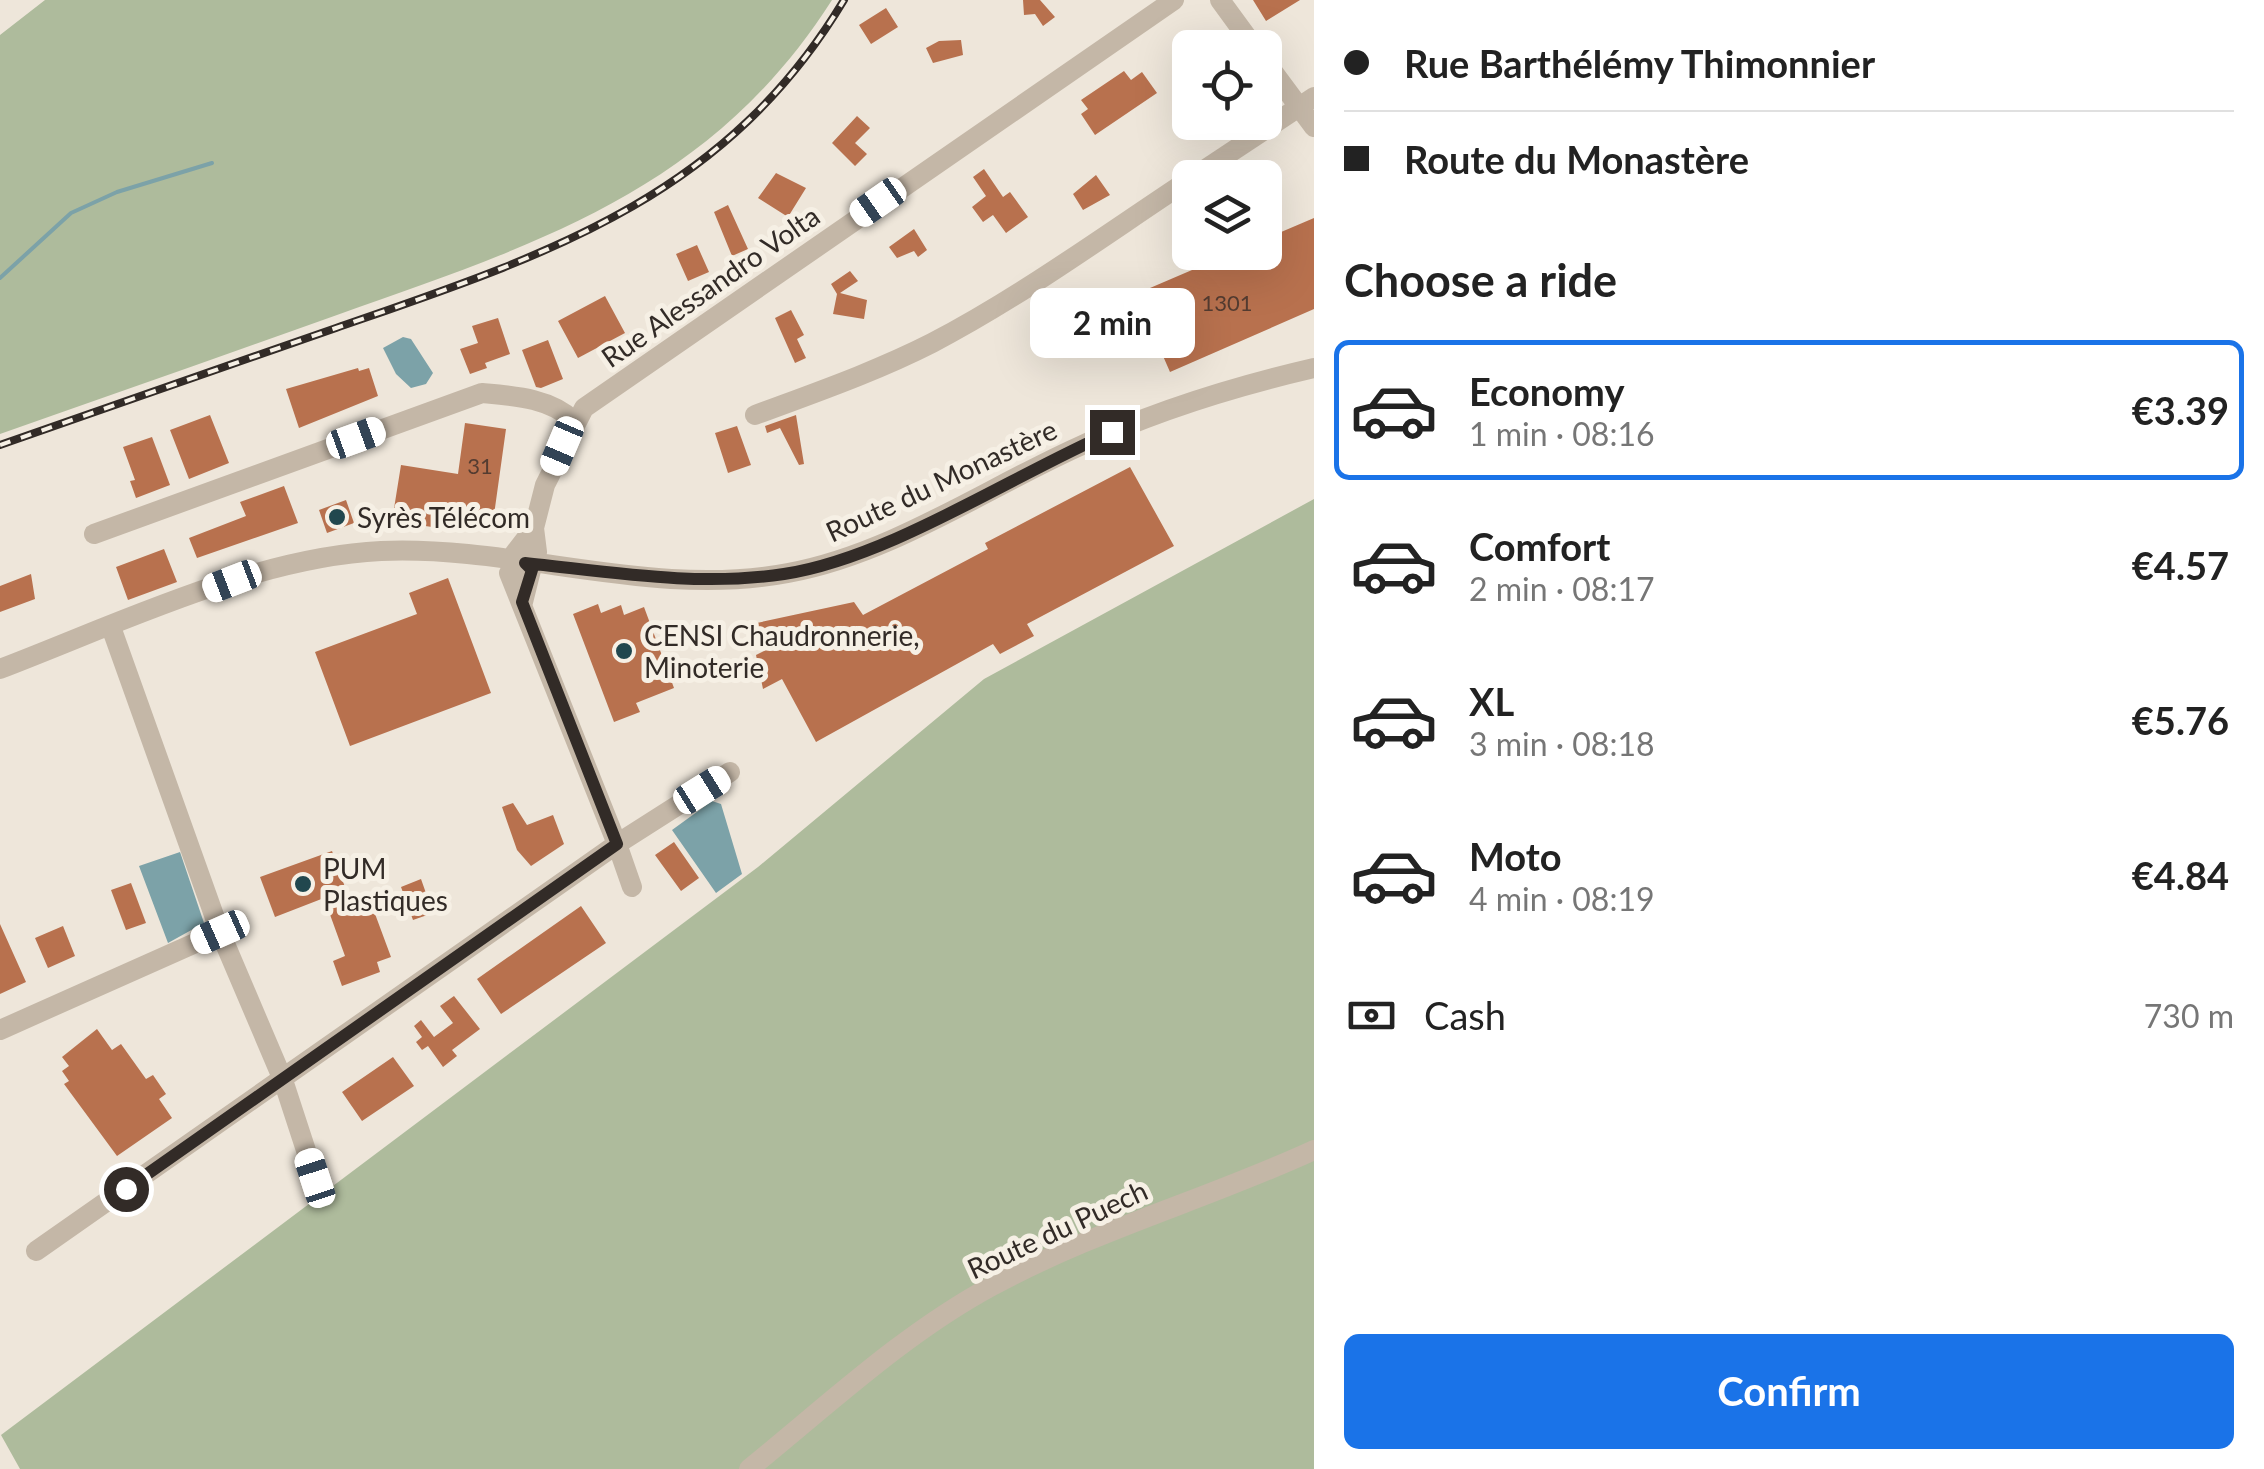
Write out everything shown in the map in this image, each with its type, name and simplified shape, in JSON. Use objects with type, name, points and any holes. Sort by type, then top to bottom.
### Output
[{"type":"street","name":"Rue Alessandro Volta","points":[[525,563],[514,554],[534,528],[545,486],[574,421],[584,408],[1174,0]]},
{"type":"street","points":[[1220,0],[1242,30]]},
{"type":"street","points":[[1282,78],[1306,103],[1314,127]]},
{"type":"street","points":[[1219,160],[1306,103]]},
{"type":"street","points":[[755,415],[879,368],[932,342],[1018,292],[1172,191]]},
{"type":"street","name":"Route du Monastère","points":[[0,668],[232,581],[336,555],[384,550],[704,580],[787,574],[884,542],[1147,417],[1254,382],[1314,368]]},
{"type":"street","points":[[94,534],[482,393],[547,404],[574,421]]},
{"type":"street","points":[[525,563],[532,570],[522,602],[632,887]]},
{"type":"street","points":[[111,627],[220,932],[283,1080],[315,1178]]},
{"type":"street","points":[[36,1251],[617,844],[730,772]]},
{"type":"street","points":[[0,1030],[220,932]]},
{"type":"street","name":"Route du Puech","points":[[749,1469],[908,1340],[989,1288],[1168,1207],[1250,1180],[1314,1150]]},
{"type":"green space","points":[[45,0],[832,0],[784,65],[732,119],[675,164],[614,202],[482,263],[0,434],[0,35]]},
{"type":"green space","points":[[1314,499],[1314,1469],[20,1469],[1,1435],[758,867],[984,679]]},
{"type":"water","points":[[403,337],[411,339],[433,373],[426,384],[411,388],[396,374],[383,348]]},
{"type":"water","points":[[712,801],[721,804],[742,874],[716,893],[672,830]]},
{"type":"water","points":[[180,852],[204,923],[168,943],[139,866]]},
{"type":"building","points":[[1023,0],[1040,0],[1055,17],[1043,26],[1035,14],[1024,15]]},
{"type":"building","points":[[1253,0],[1300,0],[1266,21]]},
{"type":"building","points":[[886,8],[898,27],[871,44],[859,25]]},
{"type":"building","points":[[961,40],[963,55],[933,63],[926,48],[939,41]]},
{"type":"building","points":[[1124,71],[1131,80],[1142,72],[1157,93],[1095,135],[1081,114],[1088,109],[1081,100]]},
{"type":"building","points":[[857,116],[870,128],[855,143],[867,154],[855,166],[832,143]]},
{"type":"building","points":[[984,169],[1003,197],[1010,192],[1028,217],[1006,233],[993,215],[983,222],[972,207],[986,196],[973,177]]},
{"type":"building","points":[[776,173],[806,188],[788,217],[758,198]]},
{"type":"building","points":[[1096,175],[1110,195],[1083,210],[1073,194]]},
{"type":"building","points":[[728,205],[748,249],[732,256],[714,212]]},
{"type":"building","points":[[1314,218],[1314,309],[1170,372],[1136,294],[1192,270],[1282,270],[1282,232]]},
{"type":"building","points":[[914,229],[927,250],[918,257],[914,251],[897,258],[889,247]]},
{"type":"building","points":[[697,245],[709,272],[688,281],[676,254]]},
{"type":"building","points":[[850,271],[858,281],[840,293],[867,300],[864,319],[833,314],[837,294],[831,284]]},
{"type":"building","points":[[605,296],[625,333],[578,358],[558,321]]},
{"type":"building","points":[[1092,303],[1098,317],[1071,330],[1066,317]]},
{"type":"building","points":[[791,310],[804,335],[797,339],[806,358],[795,363],[775,318]]},
{"type":"building","points":[[498,318],[510,354],[485,363],[487,368],[470,374],[460,349],[478,343],[472,326]]},
{"type":"building","points":[[548,340],[563,379],[536,387],[522,350]]},
{"type":"building","points":[[369,368],[378,396],[299,428],[286,389]]},
{"type":"building","points":[[210,415],[229,463],[189,479],[170,430]]},
{"type":"building","points":[[796,415],[804,464],[799,465],[780,428],[767,433],[765,426]]},
{"type":"building","points":[[465,423],[506,429],[494,515],[436,506],[432,527],[392,521],[401,465],[458,474]]},
{"type":"building","points":[[737,426],[751,465],[728,473],[715,433]]},
{"type":"building","points":[[152,437],[170,485],[136,498],[130,481],[135,480],[123,447]]},
{"type":"building","points":[[1130,467],[1174,546],[1027,624],[1034,636],[1000,654],[993,644],[816,742],[782,679],[763,689],[756,655],[766,650],[752,624],[854,602],[863,615],[988,549],[985,543]]},
{"type":"building","points":[[284,486],[298,523],[197,558],[189,538],[246,516],[240,502]]},
{"type":"building","name":"Syrès Télécom","points":[[346,500],[354,523],[327,533],[319,510]]},
{"type":"building","points":[[164,549],[177,582],[128,600],[116,567]]},
{"type":"building","points":[[31,574],[35,599],[0,612],[0,586]]},
{"type":"building","points":[[448,578],[491,693],[350,746],[315,652],[417,614],[409,593]]},
{"type":"building","name":"CENSI Chaudronnerie, Minoterie","points":[[598,604],[601,613],[621,605],[624,615],[644,607],[674,688],[636,703],[640,712],[614,722],[573,614]]},
{"type":"building","points":[[513,803],[527,825],[553,815],[564,844],[531,866],[517,850],[502,807]]},
{"type":"building","points":[[674,842],[699,878],[681,891],[655,855]]},
{"type":"building","points":[[332,851],[350,901],[368,895],[391,957],[377,962],[380,972],[342,986],[333,961],[345,956],[324,898],[275,917],[260,877]]},
{"type":"building","points":[[421,879],[433,913],[413,920],[401,887]]},
{"type":"building","points":[[131,883],[146,923],[126,930],[111,890]]},
{"type":"building","points":[[581,906],[606,943],[501,1014],[477,979]]},
{"type":"building","points":[[0,924],[26,982],[0,994]]},
{"type":"building","points":[[63,926],[75,956],[48,968],[35,938]]},
{"type":"building","points":[[454,996],[480,1029],[452,1050],[457,1056],[443,1067],[428,1046],[422,1050],[416,1042],[422,1037],[414,1026],[421,1020],[434,1037],[453,1023],[440,1006]]},
{"type":"building","points":[[97,1029],[112,1050],[121,1044],[146,1079],[153,1075],[166,1094],[159,1099],[172,1118],[117,1156],[64,1084],[69,1081],[62,1071],[69,1066],[62,1057]]},
{"type":"building","points":[[393,1057],[414,1086],[362,1121],[342,1092]]},
{"type":"waterway","points":[[0,278],[71,213],[117,192],[212,163]]},
{"type":"railway","points":[[0,445],[486,274],[623,212],[685,173],[743,126],[796,69],[844,0]]},
{"type":"place","name":"Syrès Télécom","points":[[337,517]]},
{"type":"place","name":"CENSI Chaudronnerie, Minoterie","points":[[624,651]]},
{"type":"place","name":"PUM Plastiques","points":[[303,884]]},
{"type":"route","points":[[126,1189],[617,844],[522,602],[532,570],[525,563],[704,580],[787,574],[836,561],[884,542],[1112,432]]}]
